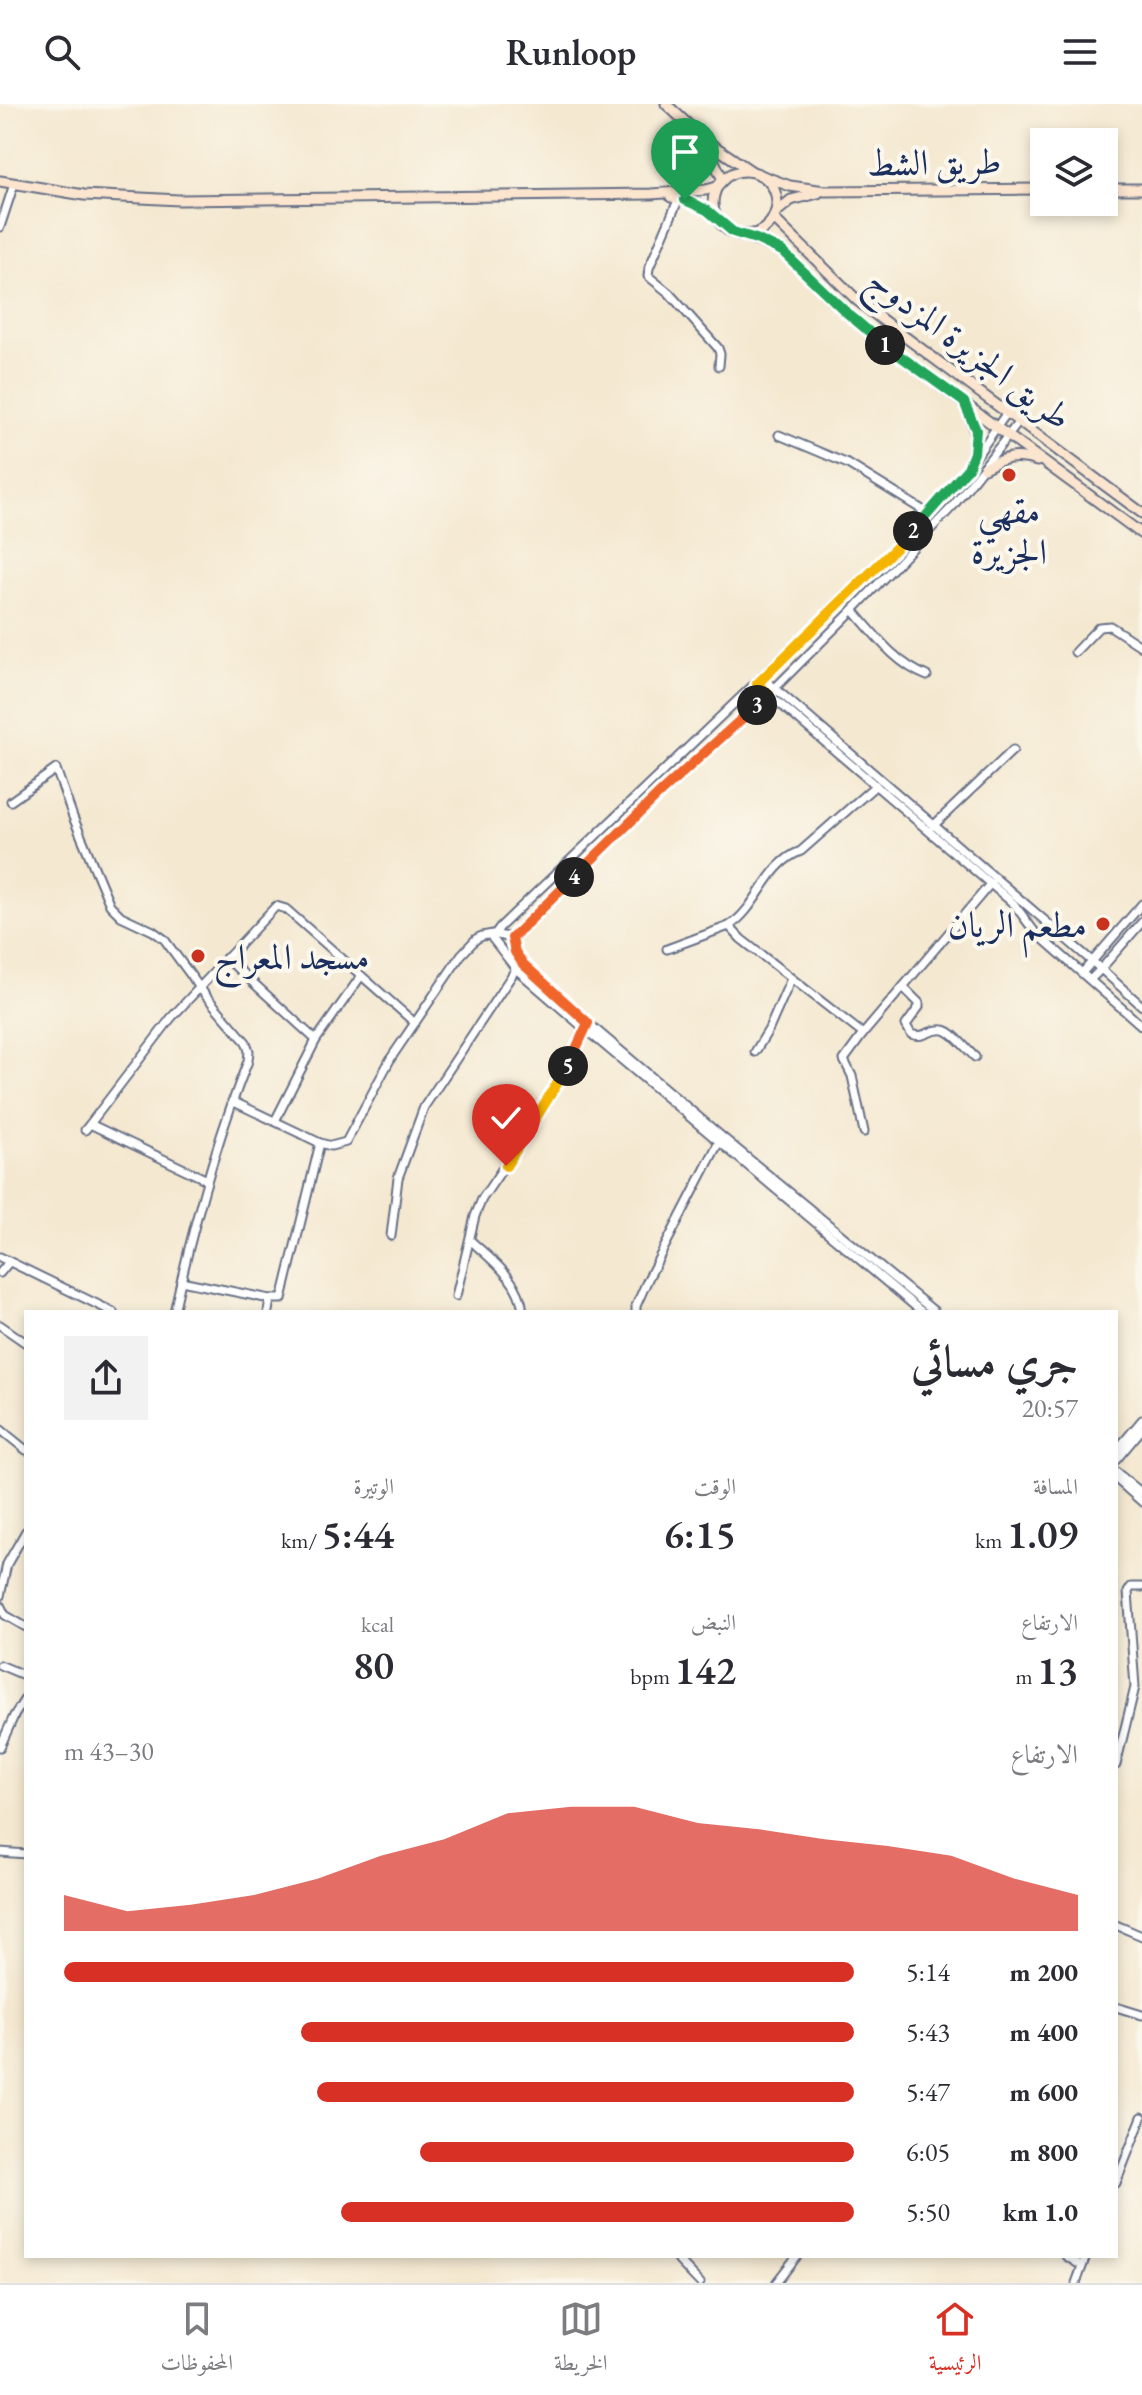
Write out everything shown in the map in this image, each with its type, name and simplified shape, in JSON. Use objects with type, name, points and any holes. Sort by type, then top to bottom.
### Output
[{"type":"main road","points":[[666,104],[691,128],[768,180],[776,195],[774,215]]},
{"type":"main road","points":[[691,128],[713,159],[720,184],[713,204],[716,217]]},
{"type":"main road","points":[[0,181],[84,195],[194,200],[651,194],[706,190],[733,173],[756,174],[790,186],[825,191]]},
{"type":"main road","name":"طريق الشط","points":[[825,191],[1030,189]]},
{"type":"main road","points":[[1118,189],[1142,189]]},
{"type":"main road","points":[[651,194],[697,204],[726,228],[740,234],[759,231],[791,200],[825,191]]},
{"type":"main road","name":"طريق الجزيرة المزدوج","points":[[774,215],[858,301],[1142,513]]},
{"type":"main road","name":"طريق الجزيرة المزدوج","points":[[740,234],[782,251],[866,329],[1142,534]]},
{"type":"main road","points":[[964,402],[976,430],[974,453],[968,468]]},
{"type":"main road","points":[[984,468],[1006,457],[1042,462]]},
{"type":"street","points":[[0,227],[14,184]]},
{"type":"street","points":[[679,198],[648,276],[669,293],[718,348],[719,366]]},
{"type":"street","points":[[232,1101],[320,1143],[339,1145],[346,1142],[391,1058],[476,939],[493,934],[898,547],[968,468],[1006,414]]},
{"type":"street","points":[[512,938],[853,610],[953,506],[1018,423]]},
{"type":"street","points":[[779,435],[848,464],[929,514]]},
{"type":"street","points":[[853,610],[895,657],[927,676]]},
{"type":"street","points":[[1075,652],[1103,626],[1110,626],[1142,647]]},
{"type":"street","points":[[760,681],[933,826],[993,881],[1034,931],[1142,1026]]},
{"type":"street","points":[[772,690],[876,785],[1092,961],[1142,1006]]},
{"type":"street","points":[[933,826],[1013,750]]},
{"type":"street","points":[[11,801],[56,769],[110,905],[128,920],[158,934],[246,1042],[249,1051],[207,1180],[174,1310]]},
{"type":"street","points":[[667,949],[729,926],[741,917],[790,854],[801,851],[876,785]]},
{"type":"street","points":[[864,1132],[852,1076],[844,1060],[993,881]]},
{"type":"street","points":[[1083,972],[1142,904]]},
{"type":"street","points":[[207,1180],[88,1127],[171,1018],[272,908],[280,906],[415,1023]]},
{"type":"street","points":[[1091,979],[1142,922]]},
{"type":"street","points":[[729,926],[863,1034]]},
{"type":"street","points":[[493,934],[512,938]]},
{"type":"street","points":[[493,934],[494,942],[516,969],[920,1310]]},
{"type":"street","points":[[512,938],[515,952],[523,964],[586,1026]]},
{"type":"street","points":[[226,958],[316,1040]]},
{"type":"street","points":[[391,1236],[398,1178],[424,1107],[516,969]]},
{"type":"street","points":[[275,1121],[316,1040],[361,976]]},
{"type":"street","points":[[755,1052],[791,979]]},
{"type":"street","points":[[903,987],[919,1003],[906,1025],[911,1034],[922,1037],[937,1030],[947,1031],[975,1057]]},
{"type":"street","points":[[456,1296],[482,1199],[555,1089],[586,1026]]},
{"type":"street","points":[[636,1310],[648,1279],[720,1139]]},
{"type":"street","points":[[720,1139],[933,1310]]},
{"type":"street","points":[[181,1281],[282,1299],[320,1143]]},
{"type":"street","points":[[470,1240],[501,1268],[520,1293],[523,1310]]},
{"type":"street","points":[[0,1257],[109,1310]]},
{"type":"street","points":[[0,1273],[9,1262]]},
{"type":"street","points":[[268,1310],[270,1299]]},
{"type":"street","points":[[0,1325],[24,1342]]},
{"type":"street","points":[[1118,1449],[1142,1420]]},
{"type":"street","points":[[0,1429],[24,1448]]},
{"type":"street","points":[[1118,1458],[1142,1429]]},
{"type":"street","points":[[1118,1474],[1142,1493]]},
{"type":"street","points":[[1118,1481],[1142,1502]]},
{"type":"street","points":[[0,1596],[2,1572],[24,1534]]},
{"type":"street","points":[[1118,1757],[1135,1687],[1128,1592],[1131,1587],[1142,1587]]},
{"type":"street","points":[[0,1605],[5,1615],[24,1626]]},
{"type":"street","points":[[0,1665],[24,1675]]},
{"type":"street","points":[[0,1747],[24,1700]]},
{"type":"street","points":[[0,1852],[24,1854]]},
{"type":"street","points":[[1118,1926],[1142,1936]]},
{"type":"street","points":[[1118,2008],[1142,2015]]},
{"type":"street","points":[[1118,2178],[1142,2117]]},
{"type":"street","points":[[676,2258],[700,2283]]},
{"type":"street","points":[[776,2283],[795,2258]]},
{"type":"street","points":[[1069,2258],[1082,2266]]},
{"type":"street","points":[[1076,2283],[1085,2258]]},
{"type":"place","name":"مقهي الجزيرة","points":[[1009,475]]},
{"type":"place","name":"مطعم الريان","points":[[1103,924]]},
{"type":"place","name":"مسجد المعراج","points":[[198,956]]},
{"type":"route","points":[[506,1166],[562,1077],[588,1023],[523,964],[515,952],[512,938],[659,794],[769,694],[757,684],[898,547],[948,493],[968,468],[977,440],[964,402],[886,346],[782,251],[733,232],[707,210],[685,200]]}]
